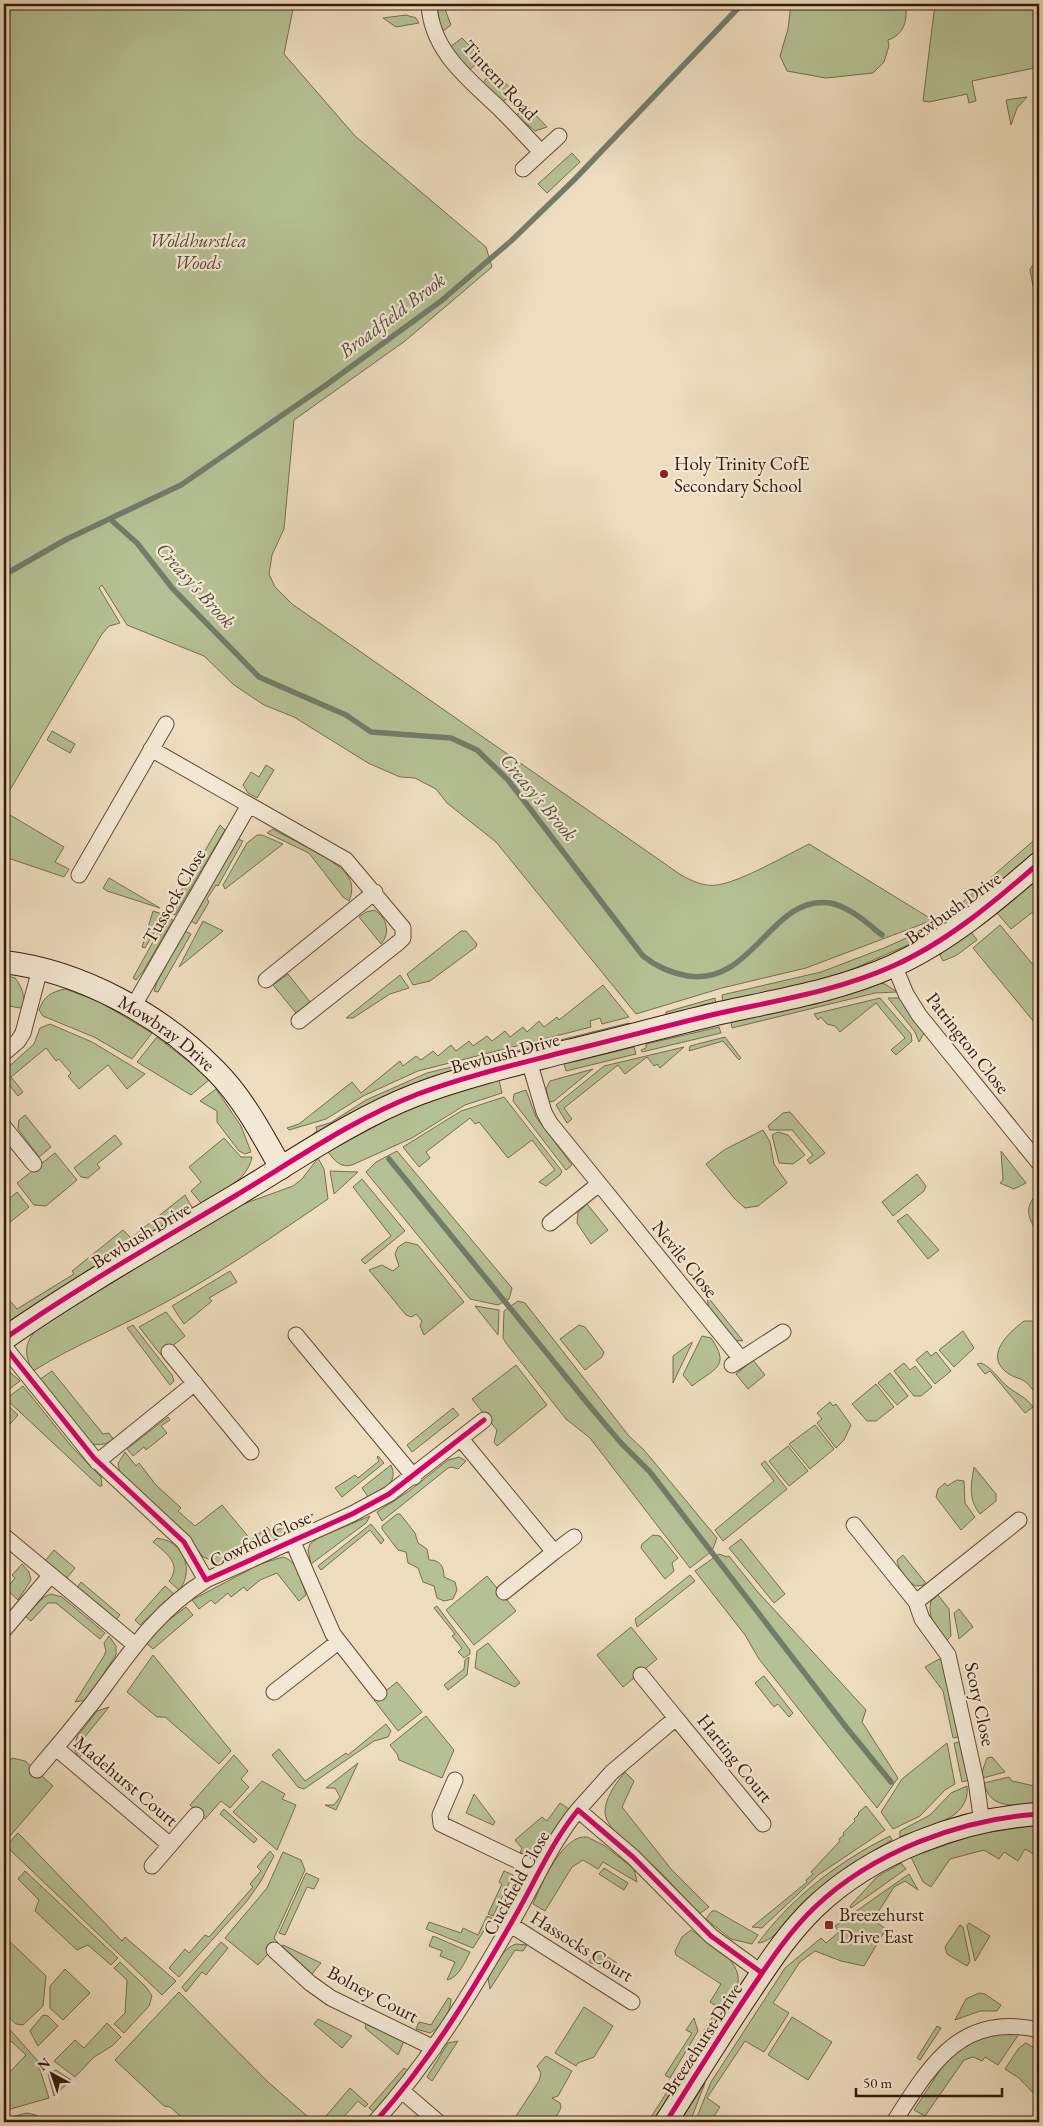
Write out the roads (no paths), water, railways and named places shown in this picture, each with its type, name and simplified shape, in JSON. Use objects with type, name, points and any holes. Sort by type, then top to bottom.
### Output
[{"type":"street","name":"Tintern Road","points":[[430,4],[431,22],[438,39],[460,73],[541,152]]},
{"type":"street","points":[[522,169],[559,136]]},
{"type":"street","points":[[79,875],[166,724]]},
{"type":"street","points":[[151,749],[346,860],[375,892],[403,928],[403,938],[299,1021]]},
{"type":"street","name":"Tussock Close","points":[[133,1007],[249,805]]},
{"type":"street","name":"Bewbush Drive","points":[[4,1339],[44,1311],[281,1168],[349,1128],[417,1095],[529,1061],[721,1013],[825,991],[894,965],[934,945],[1039,863]]},
{"type":"street","points":[[266,980],[375,892]]},
{"type":"street","name":"Mowbray Drive","points":[[4,962],[40,969],[85,984],[133,1007],[178,1038],[216,1070],[243,1105],[281,1168]]},
{"type":"street","name":"Patrington Close","points":[[894,965],[906,994],[919,1015],[1039,1163]]},
{"type":"street","points":[[4,1053],[18,1041],[23,1033],[40,969]]},
{"type":"street","name":"Nevile Close","points":[[529,1061],[547,1117],[736,1362],[783,1332]]},
{"type":"street","points":[[4,1127],[34,1164]]},
{"type":"street","points":[[550,1223],[599,1184]]},
{"type":"street","points":[[296,1334],[414,1477]]},
{"type":"street","name":"Cowfold Close","points":[[4,1346],[97,1462],[179,1537],[206,1580]]},
{"type":"street","points":[[169,1352],[251,1452]]},
{"type":"street","points":[[97,1462],[195,1383]]},
{"type":"street","name":"Cowfold Close","points":[[37,1770],[56,1748],[134,1644],[160,1615],[206,1580],[364,1508],[390,1494],[484,1420]]},
{"type":"street","points":[[461,1439],[554,1552]]},
{"type":"street","points":[[916,1602],[1020,1520]]},
{"type":"street","name":"Scory Close","points":[[854,1525],[916,1602],[922,1619],[944,1648],[951,1661],[982,1823]]},
{"type":"street","points":[[4,1536],[134,1644]]},
{"type":"street","points":[[504,1592],[574,1537]]},
{"type":"street","points":[[292,1540],[338,1642],[379,1694]]},
{"type":"street","points":[[4,1630],[50,1576]]},
{"type":"street","points":[[274,1692],[338,1642]]},
{"type":"street","name":"Harting Court","points":[[641,1675],[762,1824]]},
{"type":"street","name":"Harting Court","points":[[578,1810],[612,1772],[676,1718]]},
{"type":"street","name":"Madehurst Court","points":[[56,1748],[170,1845]]},
{"type":"street","points":[[455,1780],[440,1815],[441,1824],[539,1871]]},
{"type":"street","points":[[578,1810],[644,1867],[706,1931],[762,1973]]},
{"type":"street","name":"Cuckfield Close","points":[[375,2122],[402,2091],[434,2048],[511,1924],[562,1831],[578,1810]]},
{"type":"street","name":"Breezehurst Drive","points":[[666,2122],[762,1973],[797,1925],[837,1889],[902,1850],[954,1830],[982,1823],[1039,1814]]},
{"type":"street","points":[[152,1866],[196,1815]]},
{"type":"street","name":"Hassocks Court","points":[[511,1924],[632,2002]]},
{"type":"street","name":"Bolney Court","points":[[274,1950],[310,1983],[331,1998],[434,2048]]},
{"type":"street","points":[[894,2122],[935,2061],[960,2039],[989,2027],[1003,2025],[1039,2030]]},
{"type":"street","points":[[402,2091],[438,2122]]},
{"type":"waterway","name":"Broadfield Brook","points":[[4,575],[65,540],[181,485],[326,385],[441,301],[511,241],[575,179],[742,4]]},
{"type":"waterway","name":"Creasy's Brook","points":[[110,519],[137,543],[173,589],[259,677],[346,715],[371,732],[451,738],[477,750],[508,780],[643,956],[659,966],[688,976],[710,975],[729,968],[746,955],[792,912],[810,904],[830,903],[844,908],[858,916],[882,935]]},
{"type":"waterway","points":[[389,1159],[593,1410],[621,1443],[650,1472],[846,1727],[891,1782]]},
{"type":"place","name":"Holy Trinity CofE Secondary School","points":[[664,474]]},
{"type":"place","name":"Breezehurst Drive East","points":[[829,1925]]},
{"type":"park label","name":"Woldhurstlea Woods","points":[[198,251]]}]
